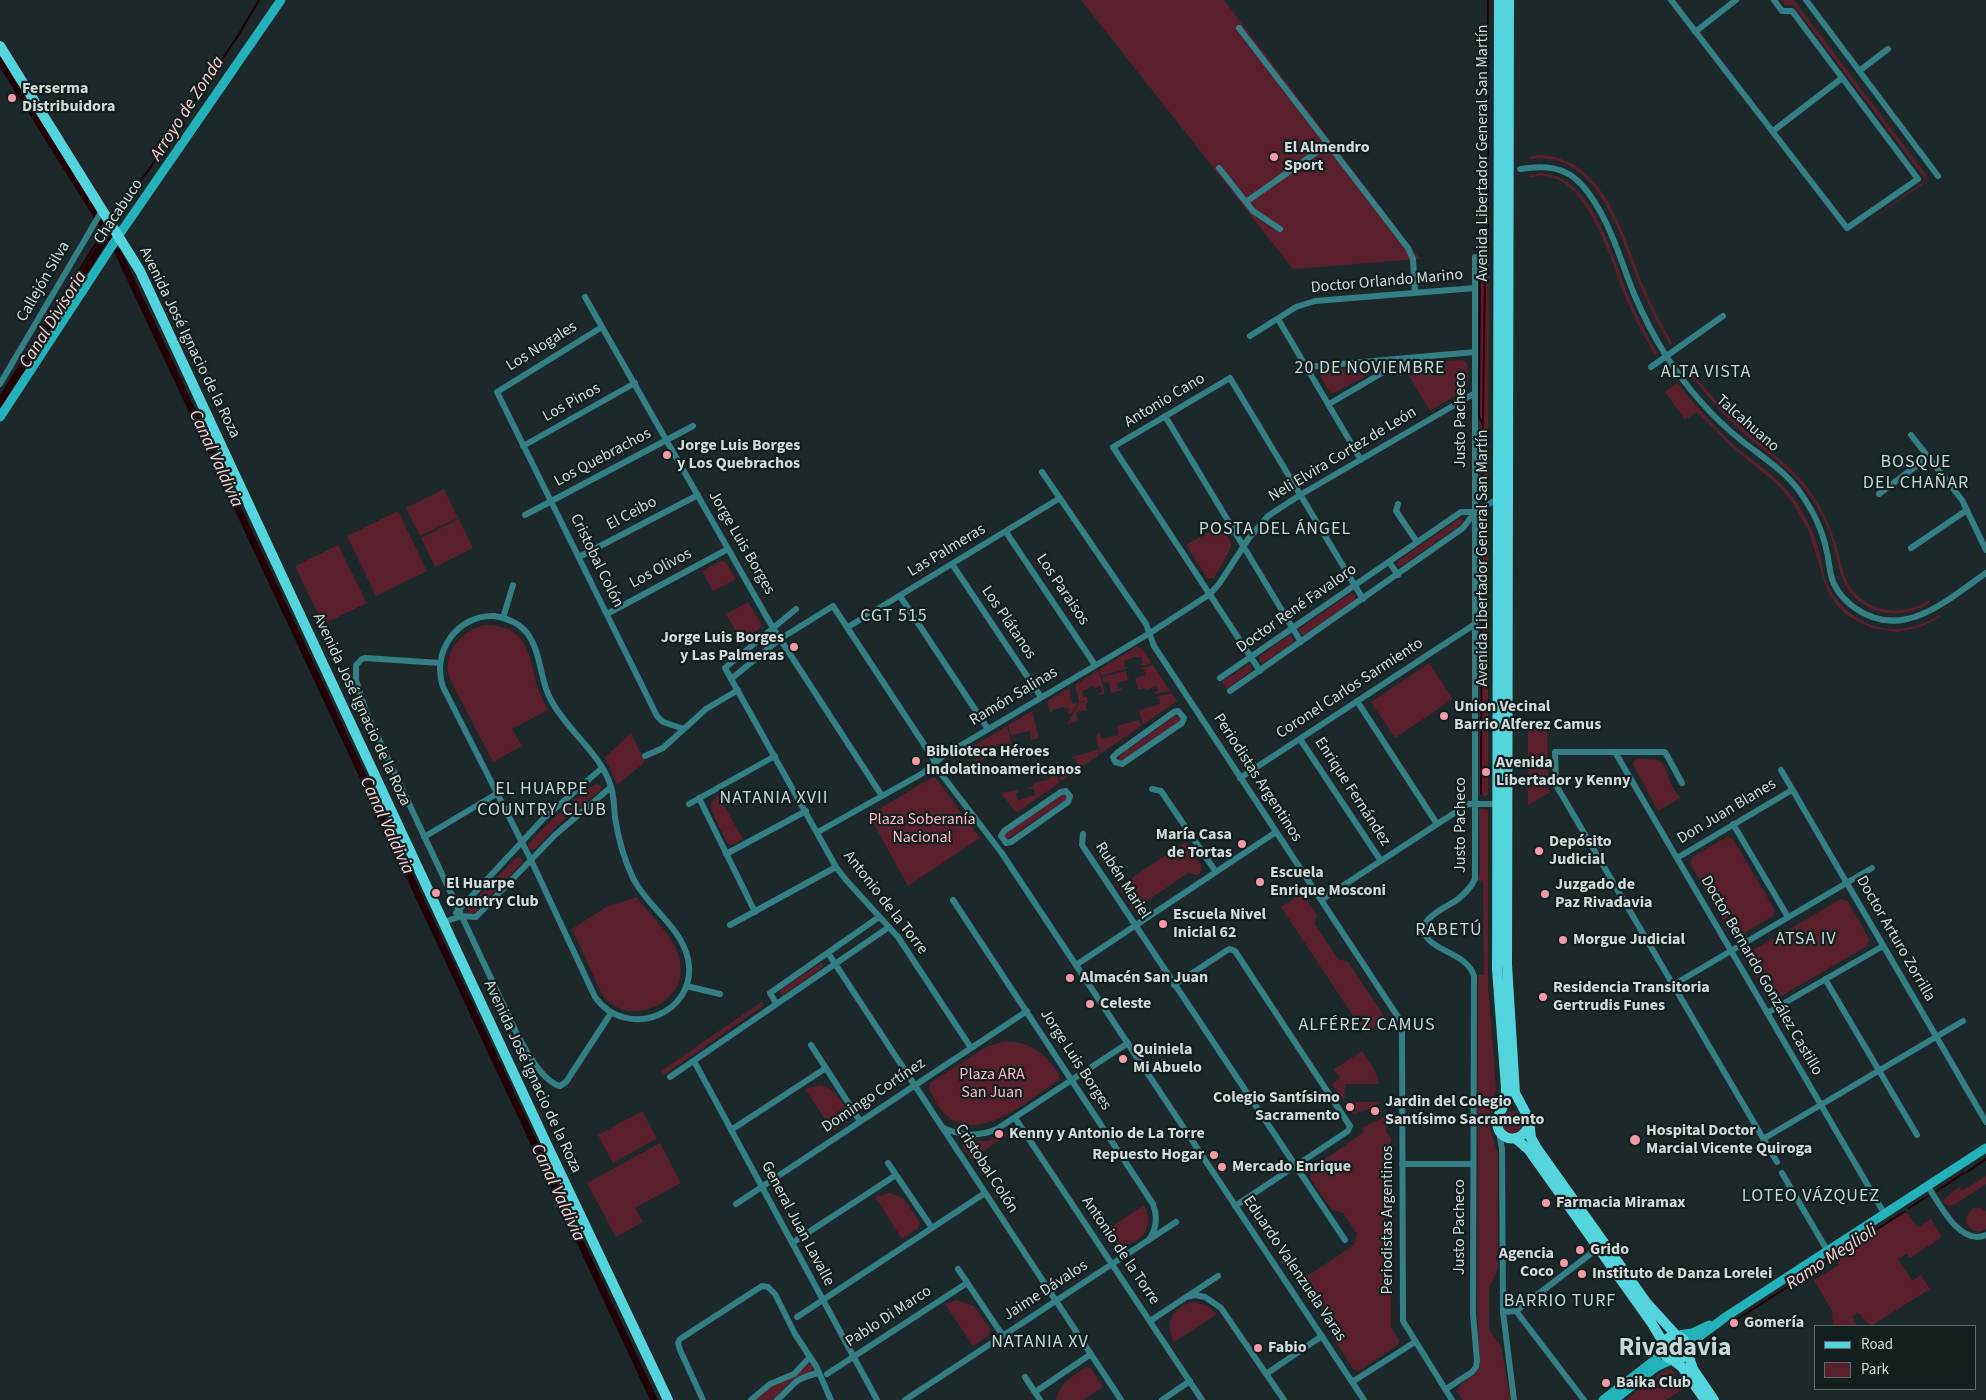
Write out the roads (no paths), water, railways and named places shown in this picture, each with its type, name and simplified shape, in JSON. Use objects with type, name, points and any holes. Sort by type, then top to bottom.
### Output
[{"type":"main road","name":"Chacabuco","points":[[0,416],[119,235],[281,0]]},
{"type":"main road","name":"Avenida Libertador General San Martín","points":[[1498,1129],[1498,1119],[1505,1102],[1506,1088],[1497,985],[1502,804],[1504,4]]},
{"type":"main road","name":"Avenida José Ignacio de la Roza","points":[[0,46],[99,214],[119,235],[144,280],[447,920],[668,1400]]},
{"type":"main road","name":"Avenida Libertador General San Martín","points":[[1502,804],[1508,992],[1515,1093],[1529,1119],[1531,1138],[1543,1158],[1646,1302],[1677,1335]]},
{"type":"main road","points":[[1500,1114],[1513,1106],[1524,1110]]},
{"type":"main road","points":[[1516,1138],[1524,1134],[1529,1124]]},
{"type":"main road","points":[[1498,1129],[1505,1136],[1516,1138],[1529,1150],[1597,1249],[1651,1322],[1660,1337],[1665,1354],[1682,1367],[1705,1400]]},
{"type":"main road","points":[[1614,1400],[1656,1367],[1672,1360],[1683,1358],[1693,1342],[1727,1316],[1986,1148]]},
{"type":"main road","points":[[1603,1400],[1656,1359],[1666,1339],[1697,1331],[1727,1316]]},
{"type":"main road","points":[[1677,1335],[1684,1339],[1693,1369],[1714,1400]]},
{"type":"street","points":[[1671,0],[1847,228],[1918,179],[1792,11],[1782,11],[1774,0]]},
{"type":"street","points":[[1695,32],[1736,0]]},
{"type":"street","points":[[1806,0],[1938,176]]},
{"type":"street","points":[[1239,28],[1408,248],[1413,260],[1416,293]]},
{"type":"street","points":[[1859,71],[1888,49]]},
{"type":"street","points":[[1773,131],[1842,78]]},
{"type":"street","points":[[1246,202],[1328,144]]},
{"type":"street","name":"Talcahuano","points":[[1520,169],[1539,166],[1560,170],[1568,173],[1582,185],[1604,220],[1637,302],[1666,356],[1691,390],[1719,421],[1787,478],[1797,489],[1814,515],[1820,529],[1827,552],[1830,574],[1839,592],[1861,612],[1883,620],[1897,621],[1924,614],[1986,573]]},
{"type":"street","points":[[1219,168],[1253,211],[1280,229]]},
{"type":"street","name":"Callejón Silva","points":[[0,384],[99,214]]},
{"type":"street","name":"Justo Pacheco","points":[[1446,1389],[1472,1372],[1477,1364],[1474,1314],[1474,976],[1467,965],[1431,942],[1425,934],[1424,926],[1430,917],[1459,898],[1474,882],[1475,257]]},
{"type":"street","name":"Doctor Orlando Marino","points":[[1250,336],[1296,308],[1315,301],[1475,288]]},
{"type":"street","name":"Jorge Luis Borges","points":[[586,297],[780,639],[882,796]]},
{"type":"street","points":[[1651,367],[1723,316]]},
{"type":"street","points":[[1278,318],[1361,460]]},
{"type":"street","name":"Los Nogales","points":[[497,392],[602,326]]},
{"type":"street","points":[[1306,367],[1475,352]]},
{"type":"street","points":[[1328,404],[1407,358]]},
{"type":"street","name":"Antonio Cano","points":[[1210,594],[1113,448],[1230,378],[1300,495]]},
{"type":"street","name":"Los Pinos","points":[[523,446],[634,384]]},
{"type":"street","name":"Cristobal Colón","points":[[497,392],[659,719],[684,729]]},
{"type":"street","name":"Neli Elvira Cortez de León","points":[[1150,633],[1210,594],[1219,584],[1260,523],[1268,516],[1300,495],[1475,393]]},
{"type":"street","points":[[1165,416],[1300,642]]},
{"type":"street","name":"Los Quebrachos","points":[[525,515],[693,426]]},
{"type":"street","points":[[1911,434],[1962,500],[1986,550]]},
{"type":"street","points":[[1879,494],[1928,457]]},
{"type":"street","name":"Periodistas Argentinos","points":[[1042,472],[1148,627],[1154,646],[1400,1020],[1402,1032],[1403,1321],[1452,1400]]},
{"type":"street","name":"El Ceibo","points":[[579,558],[698,495]]},
{"type":"street","points":[[1300,495],[1363,599]]},
{"type":"street","name":"Las Palmeras","points":[[848,627],[1060,498]]},
{"type":"street","points":[[1475,512],[1503,498]]},
{"type":"street","points":[[1398,504],[1396,511],[1417,542]]},
{"type":"street","points":[[1912,548],[1967,510]]},
{"type":"street","name":"Doctor René Favaloro","points":[[1220,678],[1461,512],[1475,512]]},
{"type":"street","name":"Doctor René Favaloro","points":[[1230,692],[1463,528],[1475,512]]},
{"type":"street","name":"Los Paraisos","points":[[1006,532],[1095,665]]},
{"type":"street","name":"Los Olivos","points":[[607,614],[728,549]]},
{"type":"street","points":[[1390,562],[1398,574]]},
{"type":"street","name":"Los Plátanos","points":[[952,564],[1041,697]]},
{"type":"street","points":[[503,618],[513,585]]},
{"type":"street","points":[[1210,594],[1260,670]]},
{"type":"street","points":[[900,596],[988,729]]},
{"type":"street","name":"Eduardo Valenzuela Varas","points":[[780,639],[833,606],[931,755],[934,764],[996,845],[1364,1400]]},
{"type":"street","points":[[774,628],[796,609]]},
{"type":"street","points":[[488,616],[503,618],[521,627],[531,639],[550,698],[559,714],[602,768],[611,787],[617,827],[626,862],[637,886],[680,940],[688,959],[689,968],[686,986],[678,1001],[666,1011],[651,1018],[630,1020],[611,1012],[600,1004],[592,991],[531,860],[439,677],[440,663],[445,645],[460,627],[478,618],[488,616]]},
{"type":"street","name":"Coronel Carlos Sarmiento","points":[[1240,778],[1475,624]]},
{"type":"street","name":"Antonio de la Torre","points":[[774,628],[725,668],[836,867],[898,937],[970,1048]]},
{"type":"street","name":"Ramón Salinas","points":[[818,832],[922,773],[943,756],[1150,633]]},
{"type":"street","points":[[731,678],[780,639]]},
{"type":"street","points":[[440,663],[365,658],[356,665],[355,671],[358,688],[366,712],[522,1045],[537,1066],[553,1082],[560,1086],[566,1082],[611,1012]]},
{"type":"street","points":[[645,756],[663,748],[706,709],[738,690]]},
{"type":"street","points":[[1357,701],[1437,824]]},
{"type":"street","points":[[1182,714],[1194,706]]},
{"type":"street","points":[[1178,711],[1182,714],[1184,720],[1182,723],[1122,764],[1115,762],[1113,757],[1174,712],[1178,711]]},
{"type":"street","name":"Enrique Fernández","points":[[1300,738],[1380,861]]},
{"type":"street","points":[[1682,783],[1664,752],[1555,752],[1556,785],[1777,1162]]},
{"type":"street","name":"Doctor Bernardo González Castillo","points":[[1615,752],[1884,1213]]},
{"type":"street","points":[[689,804],[775,756]]},
{"type":"street","points":[[447,920],[460,913],[544,819],[602,768]]},
{"type":"street","name":"Doctor Arturo Zorrilla","points":[[1781,770],[1986,1122]]},
{"type":"street","points":[[460,913],[476,917],[566,825],[611,787]]},
{"type":"street","points":[[1152,789],[1161,791],[1216,872]]},
{"type":"street","name":"Don Juan Blanes","points":[[1677,858],[1792,790]]},
{"type":"street","points":[[1066,791],[1069,794],[1068,802],[1011,842],[1006,843],[1002,840],[1001,836],[1004,831],[1061,792],[1066,791]]},
{"type":"street","points":[[424,837],[498,793]]},
{"type":"street","points":[[699,798],[755,912]]},
{"type":"street","points":[[1321,900],[1468,804],[1502,804]]},
{"type":"street","points":[[726,854],[806,811]]},
{"type":"street","points":[[1733,824],[1788,917]]},
{"type":"street","points":[[1076,965],[1276,832]]},
{"type":"street","name":"Rubén Mariel","points":[[1083,834],[1082,845],[1345,1240]]},
{"type":"street","points":[[996,845],[1002,840]]},
{"type":"street","points":[[730,925],[836,867]]},
{"type":"street","points":[[1673,985],[1872,868]]},
{"type":"street","name":"Jorge Luis Borges","points":[[953,900],[1153,1204],[1156,1223],[1154,1232],[1149,1240]]},
{"type":"street","points":[[776,1003],[770,993],[880,917]]},
{"type":"street","points":[[670,1077],[889,927]]},
{"type":"street","points":[[1767,1013],[1883,946]]},
{"type":"street","points":[[1174,985],[1226,951],[1233,950],[1350,1126],[1348,1131],[1235,1206]]},
{"type":"street","name":"Cristobal Colón","points":[[828,953],[1121,1400]]},
{"type":"street","points":[[1825,979],[1917,1135]]},
{"type":"street","points":[[686,986],[720,994]]},
{"type":"street","name":"Domingo Cortínez","points":[[736,1204],[1027,1011]]},
{"type":"street","points":[[1763,1139],[1963,1021]]},
{"type":"street","points":[[941,1126],[961,1133],[982,1134],[997,1129],[1128,1043]]},
{"type":"street","points":[[811,1045],[860,1121]]},
{"type":"street","name":"General Juan Lavalle","points":[[694,1061],[877,1400]]},
{"type":"street","points":[[732,1130],[826,1068]]},
{"type":"street","name":"Antonio de la Torre","points":[[1015,1118],[1202,1400]]},
{"type":"street","points":[[1498,1129],[1502,1149],[1503,1312],[1514,1400]]},
{"type":"street","points":[[888,1163],[932,1228]]},
{"type":"street","points":[[1402,1164],[1473,1164]]},
{"type":"street","points":[[1782,1173],[1827,1250]]},
{"type":"street","points":[[792,1243],[896,1175]]},
{"type":"street","points":[[1928,1185],[1947,1216],[1957,1228],[1972,1237],[1979,1238],[1986,1235]]},
{"type":"street","points":[[797,1317],[985,1193]]},
{"type":"street","name":"Jaime Dávalos","points":[[906,1400],[1176,1222]]},
{"type":"street","points":[[1503,1312],[1516,1310],[1597,1249]]},
{"type":"street","points":[[958,1269],[1003,1336]]},
{"type":"street","points":[[1150,1321],[1218,1276]]},
{"type":"street","name":"Pablo Di Marco","points":[[827,1374],[967,1282]]},
{"type":"street","points":[[703,1400],[680,1350],[678,1343],[680,1339],[758,1288],[768,1287],[775,1294],[831,1400]]},
{"type":"street","points":[[1186,1297],[1195,1295],[1205,1297],[1218,1304],[1284,1400]]},
{"type":"street","points":[[1516,1310],[1584,1400]]},
{"type":"street","points":[[1266,1374],[1322,1336]]},
{"type":"street","points":[[1352,1382],[1415,1342]]},
{"type":"street","points":[[1035,1392],[1091,1354]]},
{"type":"street","points":[[752,1400],[770,1384],[794,1374],[810,1358]]},
{"type":"street","points":[[777,1400],[796,1381],[818,1373]]},
{"type":"street","points":[[1025,1378],[1040,1400]]},
{"type":"street","points":[[1162,1400],[1190,1381]]},
{"type":"waterway","name":"Arroyo de Zonda","points":[[114,215],[148,171],[239,34],[259,0]]},
{"type":"waterway","points":[[1482,486],[1485,274],[1488,251],[1488,0]]},
{"type":"waterway","name":"Canal Valdivia","points":[[0,61],[110,237]]},
{"type":"waterway","name":"Arroyo de Zonda","points":[[0,397],[105,229]]},
{"type":"waterway","name":"Canal Divisoria","points":[[0,405],[108,234]]},
{"type":"waterway","name":"Canal Valdivia","points":[[118,252],[654,1400]]},
{"type":"waterway","points":[[1483,425],[1479,417],[1480,263],[1487,253]]},
{"type":"waterway","points":[[1481,794],[1482,522]]},
{"type":"waterway","name":"Ramo Meglioli","points":[[1967,1172],[1986,1159]]},
{"type":"waterway","name":"Ramo Meglioli","points":[[1937,1191],[1964,1173]]},
{"type":"waterway","name":"Ramo Meglioli","points":[[1909,1208],[1928,1196]]},
{"type":"waterway","name":"Ramo Meglioli","points":[[1736,1320],[1904,1212]]},
{"type":"place","name":"Ferserma Distribuidora","points":[[12,98]]},
{"type":"place","name":"El Almendro Sport","points":[[1274,157]]},
{"type":"place","name":"Jorge Luis Borges y Los Quebrachos","points":[[667,455]]},
{"type":"place","name":"Jorge Luis Borges y Las Palmeras","points":[[794,647]]},
{"type":"place","name":"Union Vecinal Barrio Alferez Camus","points":[[1444,716]]},
{"type":"place","name":"Biblioteca Héroes Indolatinoamericanos","points":[[916,761]]},
{"type":"place","name":"Avenida Libertador y Kenny","points":[[1486,772]]},
{"type":"place","name":"María Casa de Tortas","points":[[1242,844]]},
{"type":"place","name":"Depósito Judicial","points":[[1539,851]]},
{"type":"place","name":"Escuela Enrique Mosconi","points":[[1260,882]]},
{"type":"place","name":"El Huarpe Country Club","points":[[436,893]]},
{"type":"place","name":"Juzgado de Paz Rivadavia","points":[[1545,894]]},
{"type":"place","name":"Escuela Nivel Inicial 62","points":[[1163,924]]},
{"type":"place","name":"Morgue Judicial","points":[[1563,940]]},
{"type":"place","name":"Almacén San Juan","points":[[1070,978]]},
{"type":"place","name":"Residencia Transitoria Gertrudis Funes","points":[[1543,997]]},
{"type":"place","name":"Celeste","points":[[1090,1004]]},
{"type":"place","name":"Quiniela Mi Abuelo","points":[[1123,1059]]},
{"type":"place","name":"Colegio Santísimo Sacramento","points":[[1350,1107]]},
{"type":"place","name":"Jardin del Colegio Santísimo Sacramento","points":[[1375,1111]]},
{"type":"place","name":"Kenny y Antonio de La Torre","points":[[999,1134]]},
{"type":"place","name":"Hospital Doctor Marcial Vicente Quiroga","points":[[1635,1140]]},
{"type":"place","name":"Repuesto Hogar","points":[[1214,1155]]},
{"type":"place","name":"Mercado Enrique","points":[[1222,1167]]},
{"type":"place","name":"Farmacia Miramax","points":[[1546,1203]]},
{"type":"place","name":"Grido","points":[[1580,1250]]},
{"type":"place","name":"Agencia Coco","points":[[1564,1263]]},
{"type":"place","name":"Instituto de Danza Lorelei","points":[[1582,1274]]},
{"type":"place","name":"Gomería","points":[[1734,1323]]},
{"type":"place","name":"Fabio","points":[[1258,1348]]},
{"type":"place","name":"Baika Club","points":[[1606,1383]]},
{"type":"district","name":"20 DE NOVIEMBRE","points":[[1370,369]]},
{"type":"district","name":"ALTA VISTA","points":[[1706,373]]},
{"type":"district","name":"BOSQUE DEL CHAÑAR","points":[[1916,473]]},
{"type":"district","name":"POSTA DEL ÁNGEL","points":[[1275,530]]},
{"type":"district","name":"CGT 515","points":[[894,617]]},
{"type":"district","name":"NATANIA XVII","points":[[774,799]]},
{"type":"district","name":"EL HUARPE COUNTRY CLUB","points":[[542,800]]},
{"type":"district","name":"RABETÚ","points":[[1449,931]]},
{"type":"district","name":"ATSA IV","points":[[1806,940]]},
{"type":"district","name":"ALFÉREZ CAMUS","points":[[1367,1026]]},
{"type":"district","name":"LOTEO VÁZQUEZ","points":[[1811,1197]]},
{"type":"district","name":"BARRIO TURF","points":[[1560,1302]]},
{"type":"district","name":"NATANIA XV","points":[[1040,1343]]},
{"type":"district","name":"Rivadavia","points":[[1675,1349]]},
{"type":"park label","name":"Plaza Soberanía Nacional","points":[[922,829]]},
{"type":"park label","name":"Plaza ARA San Juan","points":[[992,1084]]}]
